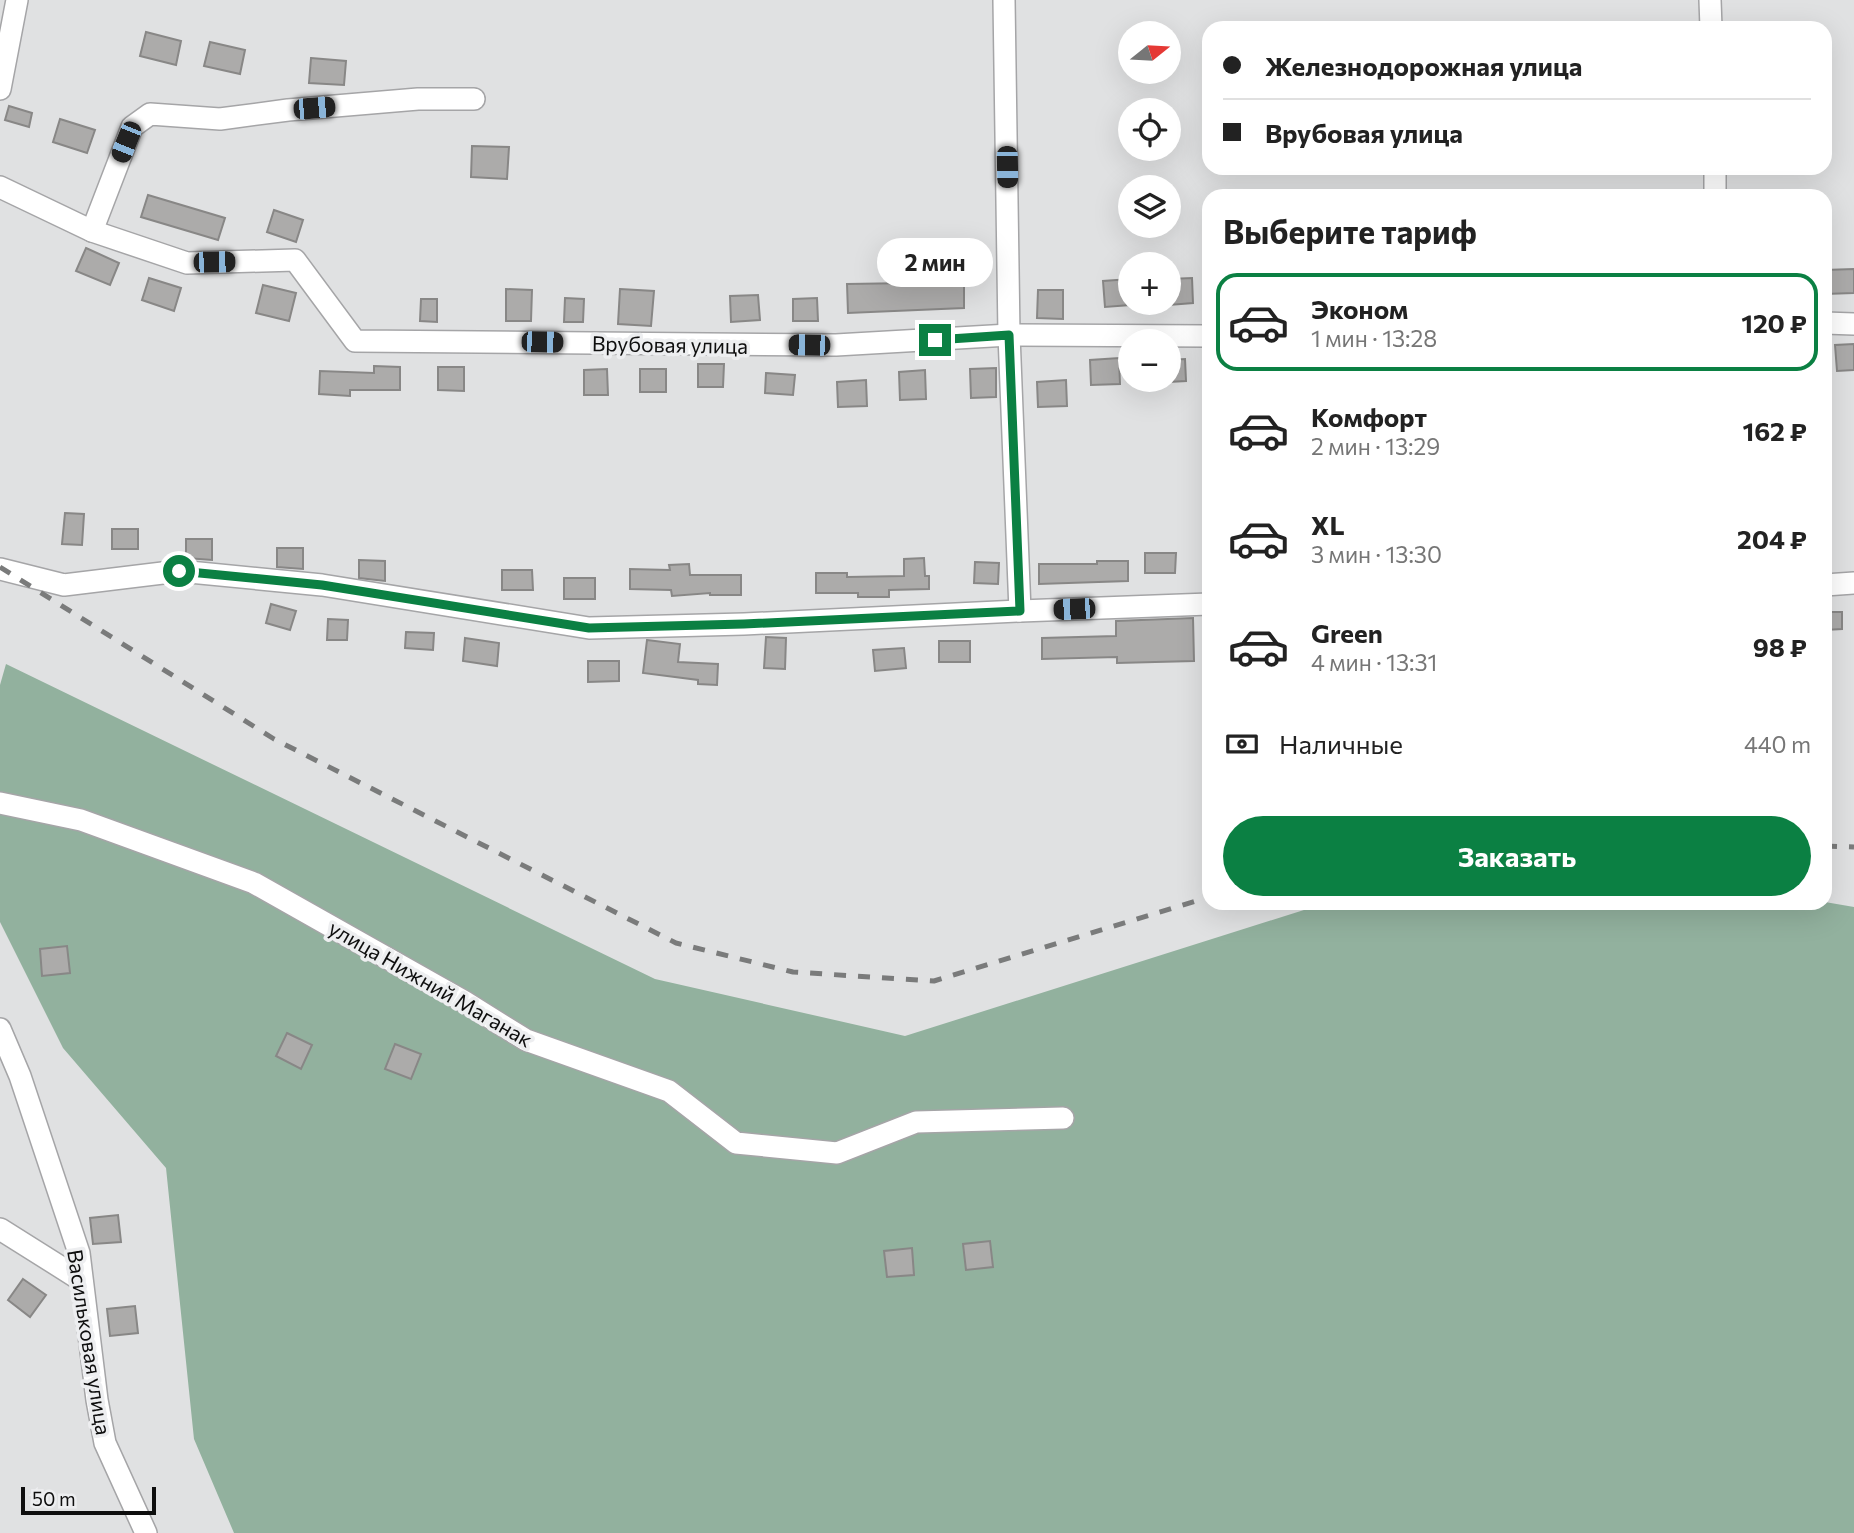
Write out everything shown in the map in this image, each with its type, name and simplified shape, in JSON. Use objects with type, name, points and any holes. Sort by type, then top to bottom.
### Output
[{"type":"street","points":[[0,89],[17,0]]},
{"type":"street","points":[[1004,0],[1009,335],[1020,611]]},
{"type":"street","points":[[1710,0],[1711,21]]},
{"type":"street","points":[[92,230],[132,127],[150,114],[220,119],[418,99],[474,99]]},
{"type":"street","name":"Врубовая улица","points":[[0,187],[92,230],[187,263],[295,260],[355,341],[836,345],[1009,335],[1202,336]]},
{"type":"street","points":[[1832,323],[1854,324]]},
{"type":"street","points":[[0,569],[64,584],[179,571],[322,585],[589,628],[1202,604]]},
{"type":"street","points":[[1832,584],[1854,583]]},
{"type":"street","name":"улица Нижний Маганак","points":[[0,803],[81,820],[254,883],[465,1002],[526,1040],[669,1091],[736,1143],[837,1153],[916,1122],[1063,1118]]},
{"type":"street","name":"Васильковая улица","points":[[0,1029],[20,1076],[79,1253],[97,1400],[106,1443],[146,1533]]},
{"type":"street","points":[[0,1229],[81,1280]]},
{"type":"green space","points":[[6,664],[655,979],[905,1036],[1304,910],[1832,910],[1832,903],[1854,907],[1854,1533],[234,1533],[194,1439],[166,1168],[63,1048],[0,922],[0,685]]},
{"type":"building","points":[[146,32],[181,41],[176,65],[140,56]]},
{"type":"building","points":[[210,42],[245,50],[240,74],[204,66]]},
{"type":"building","points":[[311,58],[346,61],[344,85],[309,83]]},
{"type":"building","points":[[9,106],[32,113],[29,127],[5,120]]},
{"type":"building","points":[[60,119],[95,130],[87,153],[53,142]]},
{"type":"building","points":[[472,146],[509,147],[507,179],[471,177]]},
{"type":"building","points":[[148,195],[225,218],[218,240],[141,217]]},
{"type":"building","points":[[274,210],[303,220],[296,242],[267,232]]},
{"type":"building","points":[[86,248],[119,263],[110,285],[76,271]]},
{"type":"building","points":[[1854,269],[1854,293],[1832,294],[1832,270]]},
{"type":"building","points":[[149,278],[181,288],[174,311],[142,300]]},
{"type":"building","points":[[1181,278],[1192,278],[1193,303],[1181,304]]},
{"type":"building","points":[[1118,280],[1118,306],[1105,307],[1103,281]]},
{"type":"building","points":[[911,283],[911,286],[964,285],[964,308],[848,313],[847,284]]},
{"type":"building","points":[[263,285],[296,293],[289,321],[256,313]]},
{"type":"building","points":[[506,289],[532,290],[531,321],[506,321]]},
{"type":"building","points":[[620,289],[654,291],[651,326],[618,324]]},
{"type":"building","points":[[1038,290],[1063,290],[1063,319],[1037,318]]},
{"type":"building","points":[[758,295],[760,320],[731,322],[730,296]]},
{"type":"building","points":[[565,298],[584,299],[583,322],[564,322]]},
{"type":"building","points":[[817,298],[818,321],[793,321],[793,299]]},
{"type":"building","points":[[421,299],[437,299],[437,322],[420,321]]},
{"type":"building","points":[[1854,344],[1854,370],[1837,371],[1835,345]]},
{"type":"building","points":[[1118,358],[1118,384],[1091,385],[1090,360]]},
{"type":"building","points":[[1181,359],[1185,359],[1186,381],[1181,381]]},
{"type":"building","points":[[698,364],[724,364],[723,387],[698,387]]},
{"type":"building","points":[[374,366],[400,367],[400,390],[350,390],[350,396],[319,394],[320,371],[374,373]]},
{"type":"building","points":[[438,367],[464,367],[464,391],[438,390]]},
{"type":"building","points":[[996,368],[996,397],[971,398],[970,369]]},
{"type":"building","points":[[607,369],[608,395],[584,395],[584,370]]},
{"type":"building","points":[[640,369],[666,369],[666,392],[640,392]]},
{"type":"building","points":[[925,370],[926,399],[900,400],[899,372]]},
{"type":"building","points":[[766,373],[795,375],[793,395],[765,393]]},
{"type":"building","points":[[866,380],[867,406],[838,407],[837,382]]},
{"type":"building","points":[[1066,380],[1067,406],[1038,407],[1037,382]]},
{"type":"building","points":[[65,513],[84,514],[82,545],[62,544]]},
{"type":"building","points":[[112,529],[138,529],[138,549],[112,549]]},
{"type":"building","points":[[186,539],[212,539],[212,560],[186,558]]},
{"type":"building","points":[[277,548],[303,548],[303,569],[277,567]]},
{"type":"building","points":[[1145,553],[1176,553],[1175,573],[1145,573]]},
{"type":"building","points":[[924,558],[929,589],[889,590],[889,597],[858,597],[858,593],[816,593],[816,573],[847,573],[847,577],[904,576],[904,559]]},
{"type":"building","points":[[359,560],[385,561],[385,581],[359,578]]},
{"type":"building","points":[[1097,561],[1128,561],[1128,581],[1039,584],[1039,564],[1097,564]]},
{"type":"building","points":[[975,562],[999,563],[998,584],[974,583]]},
{"type":"building","points":[[689,564],[690,575],[741,575],[741,595],[710,593],[672,596],[671,590],[630,589],[630,569],[670,570],[669,565]]},
{"type":"building","points":[[502,570],[532,570],[533,590],[502,590]]},
{"type":"building","points":[[564,578],[595,578],[595,599],[564,599]]},
{"type":"building","points":[[271,604],[296,611],[290,630],[266,623]]},
{"type":"building","points":[[1832,612],[1842,612],[1842,629],[1832,630]]},
{"type":"building","points":[[1193,618],[1194,661],[1117,663],[1117,657],[1042,659],[1042,638],[1116,636],[1116,621]]},
{"type":"building","points":[[328,619],[348,620],[347,640],[327,640]]},
{"type":"building","points":[[406,632],[434,633],[433,650],[405,648]]},
{"type":"building","points":[[766,637],[786,638],[785,669],[764,668]]},
{"type":"building","points":[[465,638],[499,643],[497,666],[463,661]]},
{"type":"building","points":[[647,640],[680,644],[678,662],[718,664],[717,685],[643,673]]},
{"type":"building","points":[[939,641],[970,641],[970,662],[939,662]]},
{"type":"building","points":[[904,648],[906,668],[875,671],[873,650]]},
{"type":"building","points":[[588,661],[619,661],[619,681],[588,682]]},
{"type":"building","points":[[67,946],[70,973],[42,976],[40,949]]},
{"type":"building","points":[[287,1033],[312,1045],[301,1069],[276,1056]]},
{"type":"building","points":[[395,1044],[421,1054],[411,1079],[385,1069]]},
{"type":"building","points":[[118,1215],[121,1242],[93,1244],[90,1218]]},
{"type":"building","points":[[990,1241],[993,1267],[966,1270],[963,1244]]},
{"type":"building","points":[[912,1248],[914,1275],[887,1277],[884,1251]]},
{"type":"building","points":[[23,1279],[46,1295],[30,1317],[8,1300]]},
{"type":"building","points":[[135,1306],[138,1333],[110,1336],[107,1309]]},
{"type":"railway","points":[[0,567],[274,739],[676,943],[793,972],[934,981],[1202,899]]},
{"type":"railway","points":[[1832,846],[1854,847]]},
{"type":"route","points":[[179,571],[322,585],[589,628],[744,624],[1020,611],[1009,335],[935,340]]}]
